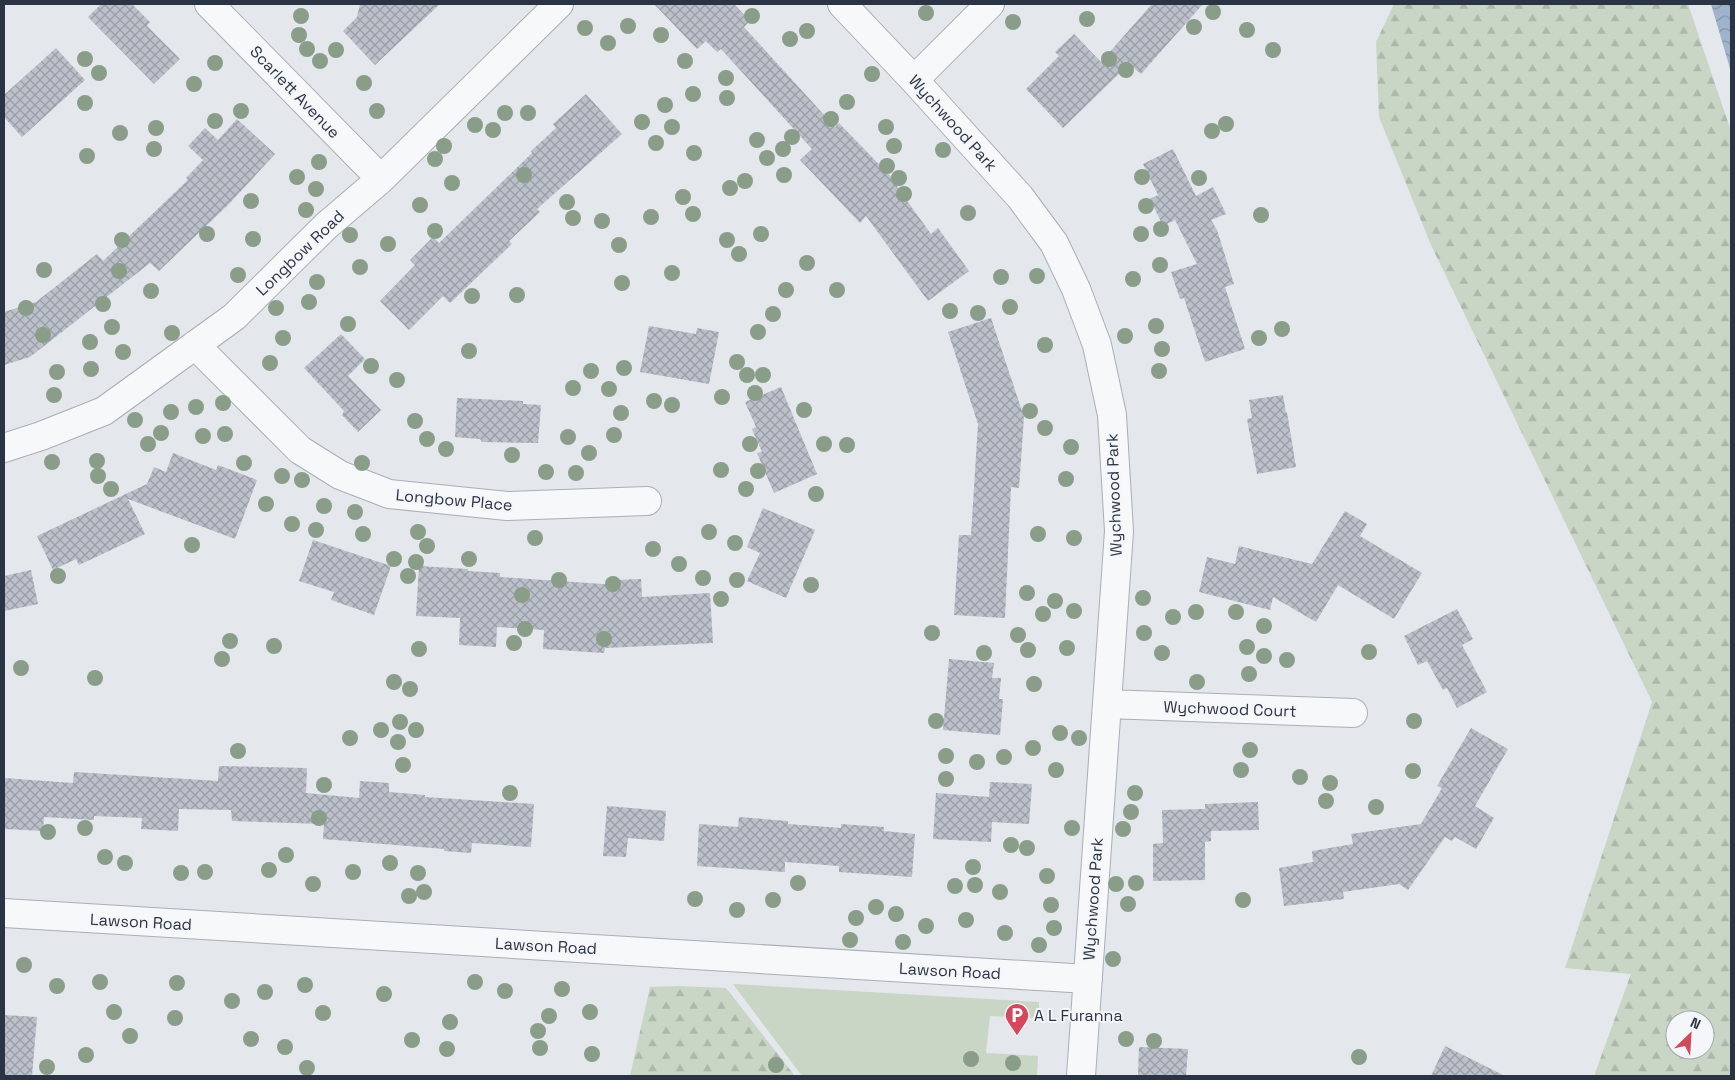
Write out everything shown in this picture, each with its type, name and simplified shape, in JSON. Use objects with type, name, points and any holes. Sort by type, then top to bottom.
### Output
[{"type":"street","name":"Scarlett Avenue","points":[[209,4],[381,179]]},
{"type":"street","name":"Longbow Road","points":[[4,448],[40,436],[104,410],[234,317],[326,226],[381,179],[559,4]]},
{"type":"street","name":"Wychwood Park","points":[[842,4],[1020,197],[1054,243],[1076,289],[1097,346],[1112,415],[1119,531],[1081,1076]]},
{"type":"street","points":[[914,80],[990,4]]},
{"type":"street","name":"Longbow Place","points":[[195,345],[300,450],[340,475],[389,494],[507,506],[647,501]]},
{"type":"street","name":"Wychwood Court","points":[[1107,704],[1352,713]]},
{"type":"street","name":"Lawson Road","points":[[4,913],[1088,980]]},
{"type":"green space","points":[[1394,4],[1688,4],[1731,131],[1731,1076],[1594,1076],[1631,974],[1565,968],[1652,702],[1431,245],[1379,117],[1376,42]]},
{"type":"green space","points":[[733,984],[1039,1002],[1039,1018],[990,1016],[986,1053],[1038,1056],[1037,1076],[802,1076]]},
{"type":"green space","points":[[650,987],[726,988],[795,1076],[630,1076]]},
{"type":"water","points":[[1711,4],[1731,4],[1731,72]]},
{"type":"building","points":[[101,4],[132,4],[150,22],[147,26],[180,59],[154,84],[88,17]]},
{"type":"building","points":[[360,4],[440,4],[375,65],[343,31],[357,17]]},
{"type":"building","points":[[654,4],[734,4],[750,21],[744,27],[835,127],[839,123],[899,185],[897,187],[931,234],[938,228],[969,271],[928,301],[866,216],[860,223],[800,160],[812,149],[721,49],[717,52],[706,41],[697,49]]},
{"type":"building","points":[[1152,4],[1203,4],[1141,74],[1129,64],[1063,128],[1026,89],[1059,56],[1055,52],[1074,34],[1101,62]]},
{"type":"building","points":[[56,48],[85,80],[22,137],[4,117],[4,95]]},
{"type":"building","points":[[586,94],[622,134],[537,209],[540,212],[509,241],[512,244],[450,303],[443,296],[409,330],[380,301],[415,265],[410,260],[433,237],[439,243],[532,153],[531,151],[556,128],[553,124]]},
{"type":"building","points":[[237,119],[275,154],[229,204],[159,271],[150,263],[30,357],[4,365],[4,312],[36,302],[97,254],[103,261],[188,180],[186,178],[203,160],[188,146],[205,128],[218,140]]},
{"type":"building","points":[[1173,149],[1196,196],[1213,187],[1226,214],[1211,220],[1217,230],[1234,284],[1225,287],[1245,349],[1205,362],[1184,298],[1180,299],[1171,272],[1197,264],[1175,220],[1163,226],[1150,199],[1158,195],[1143,164]]},
{"type":"building","points":[[991,318],[1024,417],[1019,488],[1011,487],[1005,618],[954,615],[959,535],[971,535],[978,424],[948,332]]},
{"type":"building","points":[[649,326],[696,334],[697,328],[719,332],[709,384],[640,372]]},
{"type":"building","points":[[341,334],[365,359],[348,376],[381,410],[358,432],[342,415],[344,411],[304,368]]},
{"type":"building","points":[[781,387],[817,474],[774,493],[757,453],[762,452],[752,429],[756,427],[745,402]]},
{"type":"building","points":[[1283,395],[1296,467],[1257,474],[1247,419],[1252,418],[1249,400]]},
{"type":"building","points":[[457,398],[523,401],[523,404],[541,405],[538,443],[482,442],[480,439],[455,437]]},
{"type":"building","points":[[173,453],[216,470],[218,465],[257,480],[235,539],[128,499],[145,534],[79,565],[76,559],[53,570],[37,536],[147,484],[154,467],[166,472]]},
{"type":"building","points":[[763,508],[815,530],[786,598],[747,581],[760,553],[747,547]]},
{"type":"building","points":[[1345,511],[1367,524],[1360,536],[1422,573],[1394,619],[1338,585],[1316,622],[1273,597],[1270,610],[1199,592],[1207,557],[1235,564],[1239,546],[1312,564]]},
{"type":"building","points":[[313,540],[391,566],[374,615],[331,600],[334,592],[299,581]]},
{"type":"building","points":[[419,566],[500,573],[500,577],[617,585],[617,580],[641,579],[642,597],[710,593],[713,643],[605,648],[604,653],[543,649],[544,630],[497,627],[496,647],[459,645],[460,618],[416,616]]},
{"type":"building","points":[[31,570],[38,604],[4,611],[4,576]]},
{"type":"building","points":[[1457,609],[1473,639],[1462,645],[1487,692],[1457,708],[1447,688],[1443,690],[1427,661],[1418,665],[1404,636]]},
{"type":"building","points":[[949,659],[994,663],[992,678],[1001,678],[999,699],[1003,699],[1000,735],[943,730]]},
{"type":"building","points":[[1471,728],[1508,749],[1475,806],[1494,818],[1476,849],[1455,837],[1452,841],[1445,837],[1408,890],[1399,884],[1343,892],[1344,899],[1284,906],[1279,868],[1313,862],[1312,851],[1353,844],[1351,834],[1421,824],[1442,788],[1437,786]]},
{"type":"building","points":[[219,766],[307,768],[306,793],[359,798],[360,781],[389,783],[389,792],[425,795],[425,797],[534,804],[531,847],[472,843],[471,853],[323,839],[324,824],[232,821],[231,810],[179,809],[178,831],[141,829],[142,818],[94,816],[94,820],[44,817],[43,831],[4,829],[4,778],[73,783],[74,772],[218,781]]},
{"type":"building","points":[[990,782],[1032,784],[1029,824],[992,822],[991,842],[933,839],[936,793],[989,797]]},
{"type":"building","points":[[1258,802],[1259,830],[1211,831],[1211,841],[1205,842],[1205,880],[1153,881],[1153,844],[1163,843],[1162,810],[1205,809],[1205,804]]},
{"type":"building","points":[[607,806],[666,811],[664,841],[628,838],[626,857],[603,856]]},
{"type":"building","points":[[739,817],[788,821],[788,824],[841,828],[841,824],[884,827],[884,831],[915,834],[912,877],[839,872],[839,866],[785,862],[785,872],[697,866],[699,824],[738,827]]},
{"type":"building","points":[[4,1015],[37,1017],[32,1076],[4,1076]]},
{"type":"building","points":[[1445,1046],[1505,1076],[1431,1076]]},
{"type":"building","points":[[1139,1047],[1188,1049],[1186,1076],[1138,1076]]},
{"type":"place","name":"A L Furanna","points":[[1017,1036]]}]
